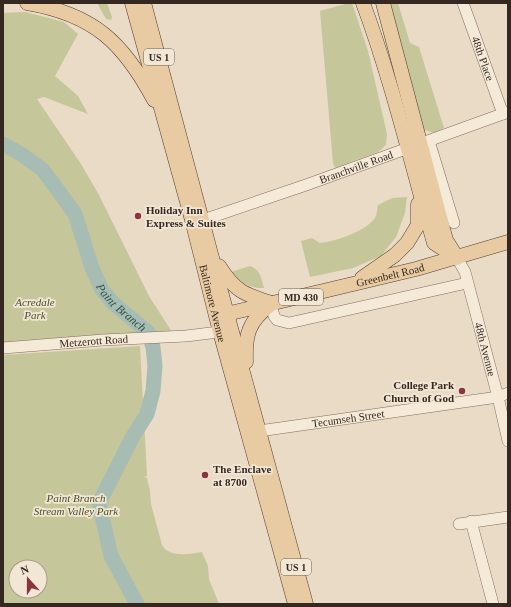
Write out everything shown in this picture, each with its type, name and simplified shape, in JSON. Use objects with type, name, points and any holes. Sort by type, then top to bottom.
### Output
[{"type":"main road","points":[[27,3],[60,10],[75,16],[106,35],[121,49],[141,76],[166,121]]},
{"type":"main road","name":"Baltimore Avenue","points":[[132,3],[166,121],[192,220],[222,315],[295,604]]},
{"type":"main road","name":"Baltimore Avenue","points":[[144,3],[212,255],[222,315]]},
{"type":"main road","points":[[363,3],[388,81],[419,144]]},
{"type":"main road","points":[[351,285],[376,270],[389,260],[407,242],[418,225],[419,144],[383,3]]},
{"type":"main road","name":"48th Avenue","points":[[419,144],[446,240],[457,258]]},
{"type":"main road","points":[[418,190],[434,243],[457,258]]},
{"type":"main road","name":"Greenbelt Road","points":[[222,315],[351,285],[457,258],[508,242]]},
{"type":"main road","points":[[212,255],[229,281],[236,288],[244,294],[271,304]]},
{"type":"main road","points":[[248,392],[245,346],[247,335],[249,328],[260,313],[271,304]]},
{"type":"main road","name":"Baltimore Avenue","points":[[226,331],[248,392],[306,604]]},
{"type":"street","name":"48th Place","points":[[463,3],[506,113]]},
{"type":"street","name":"Branchville Road","points":[[203,220],[306,185],[506,113]]},
{"type":"street","points":[[419,144],[454,224]]},
{"type":"street","name":"48th Avenue","points":[[457,258],[464,272],[503,395],[508,442]]},
{"type":"street","points":[[271,304],[274,316],[277,320],[289,323],[467,283]]},
{"type":"street","name":"Metzerott Road","points":[[6,348],[103,340],[160,338],[226,331]]},
{"type":"street","name":"Tecumseh Street","points":[[259,431],[503,395]]},
{"type":"street","points":[[459,524],[508,517]]},
{"type":"street","points":[[471,522],[493,604]]},
{"type":"green space","points":[[97,3],[107,3],[112,17],[111,20],[106,19]]},
{"type":"green space","points":[[352,3],[368,51],[387,134],[386,145],[378,152],[335,168],[333,163],[320,11]]},
{"type":"green space","points":[[388,3],[398,3],[410,43],[419,47],[444,128],[434,133],[422,129]]},
{"type":"green space","name":"Acredale Park","points":[[25,12],[64,22],[78,34],[55,76],[78,96],[88,114],[44,97],[37,99],[81,164],[99,195],[149,296],[172,332],[3,343],[3,13]]},
{"type":"green space","points":[[407,197],[405,213],[396,237],[381,256],[353,268],[310,277],[301,241],[312,238],[320,243],[350,235],[364,228],[376,217],[378,205],[392,198]]},
{"type":"green space","points":[[250,266],[258,272],[264,288],[249,286],[238,279],[231,272]]},
{"type":"green space","name":"Paint Branch Stream Valley Park","points":[[140,346],[147,476],[144,477],[147,478],[151,504],[162,545],[170,552],[180,554],[202,552],[208,566],[209,579],[219,604],[3,604],[3,355]]},
{"type":"waterway","name":"Paint Branch","points":[[3,144],[21,154],[43,170],[75,214],[92,268],[102,290],[114,304],[148,332],[153,347],[155,366],[153,391],[147,414],[133,436],[99,503],[111,556],[137,604]]},
{"type":"place","name":"Holiday Inn Express & Suites","points":[[138,216]]},
{"type":"place","name":"College Park Church of God","points":[[462,391]]},
{"type":"place","name":"The Enclave at 8700","points":[[205,475]]}]
